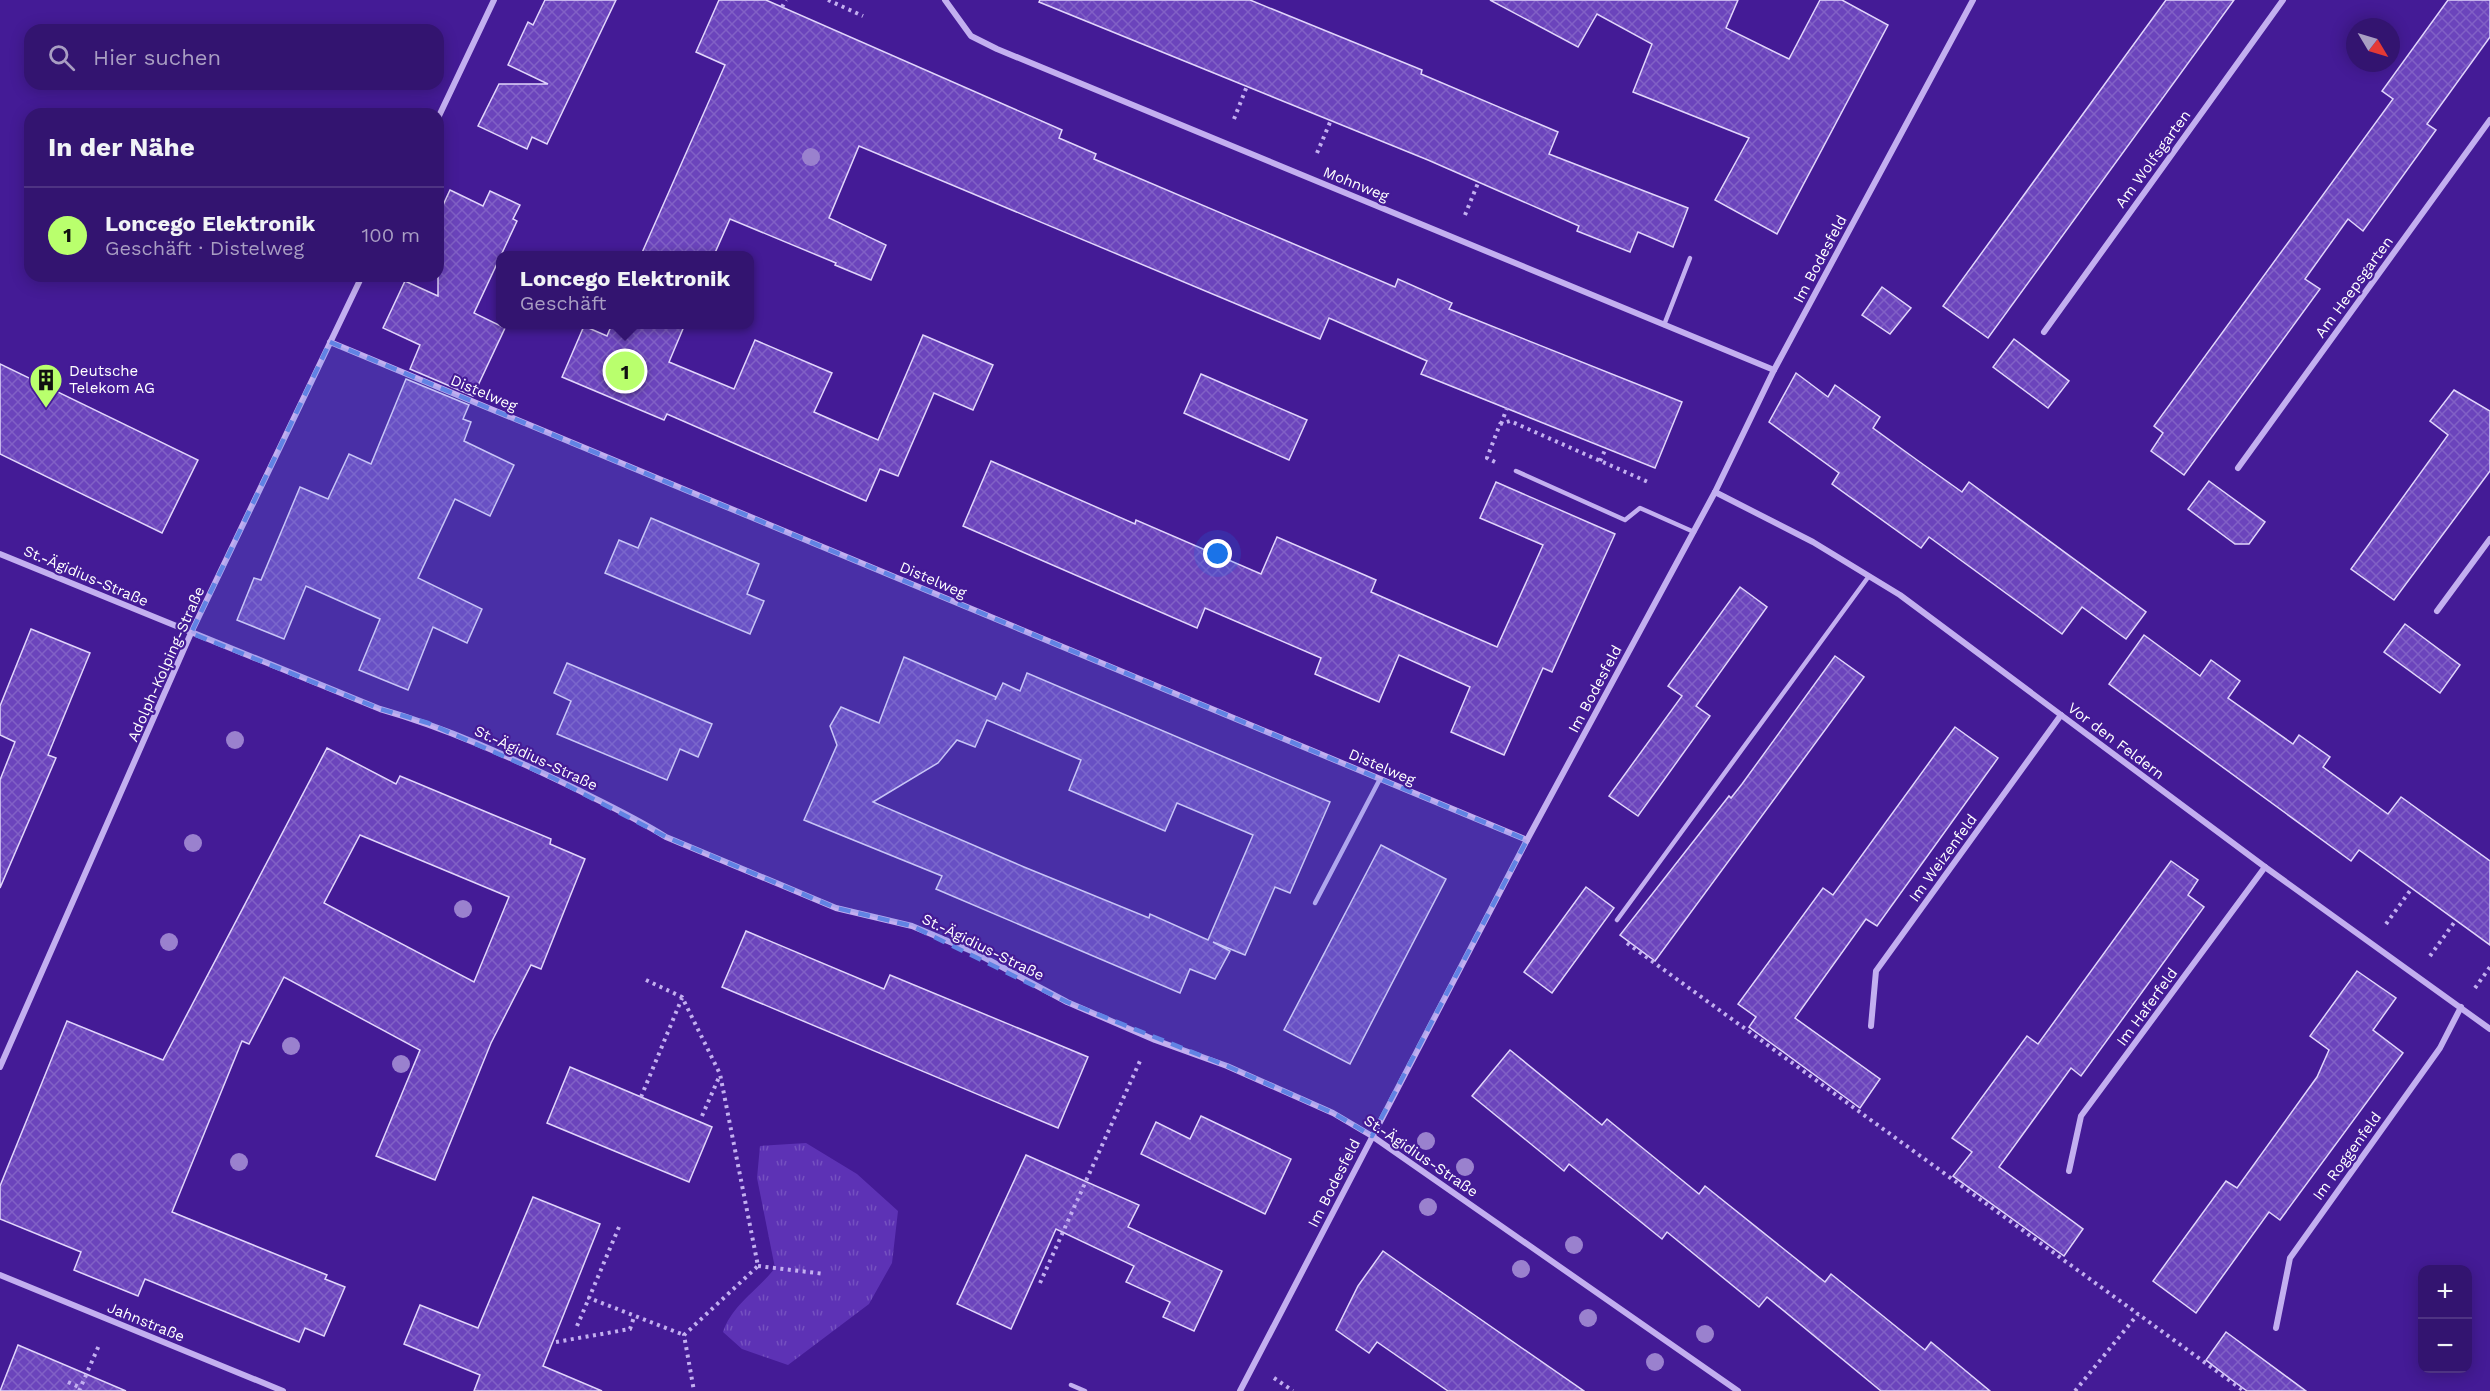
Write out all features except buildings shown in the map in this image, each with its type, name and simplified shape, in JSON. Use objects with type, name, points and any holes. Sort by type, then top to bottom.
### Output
[{"type":"street","points":[[443,108],[494,0]]},
{"type":"street","name":"Mohnweg","points":[[945,0],[971,36],[1774,370]]},
{"type":"street","name":"Im Bodesfeld","points":[[1240,1391],[1527,840],[1715,492],[1774,370],[1973,0]]},
{"type":"street","name":"Am Wolfsgarten","points":[[2044,332],[2283,0]]},
{"type":"street","name":"Am Heepsgarten","points":[[2238,468],[2490,120]]},
{"type":"street","name":"Adolph-Kolping-Straße","points":[[0,1067],[191,633],[359,282]]},
{"type":"street","name":"Distelweg","points":[[330,342],[1527,840]]},
{"type":"street","name":"Vor den Feldern","points":[[1715,492],[1813,542],[1900,595],[2265,867],[2490,1029]]},
{"type":"street","points":[[2437,612],[2490,539]]},
{"type":"street","name":"St.-Ägidius-Straße","points":[[0,554],[380,709],[428,723],[554,778],[640,821],[666,837],[836,908],[912,926],[974,952],[1067,1002],[1151,1038],[1200,1055],[1333,1113],[1372,1136],[1738,1391]]},
{"type":"street","name":"Im Weizenfeld","points":[[1871,1026],[1876,971],[2061,715]]},
{"type":"street","name":"Im Haferfeld","points":[[2069,1171],[2081,1116],[2265,867]]},
{"type":"street","name":"Im Roggenfeld","points":[[2277,1328],[2290,1258],[2440,1048],[2461,1007]]},
{"type":"street","name":"Jahnstraße","points":[[0,1275],[283,1391]]},
{"type":"lane","points":[[1664,325],[1690,258]]},
{"type":"lane","points":[[1516,471],[1624,520],[1640,508],[1694,532]]},
{"type":"lane","points":[[1617,920],[1869,576]]},
{"type":"lane","points":[[1315,903],[1380,779]]},
{"type":"lane","points":[[1071,1385],[1085,1391]]},
{"type":"path","points":[[782,7],[786,0]]},
{"type":"path","points":[[828,0],[863,16]]},
{"type":"path","points":[[1224,142],[1247,86]]},
{"type":"path","points":[[1308,177],[1331,120]]},
{"type":"path","points":[[1455,238],[1479,183]]},
{"type":"path","points":[[1507,408],[1487,458],[1516,471]]},
{"type":"path","points":[[1500,424],[1510,422],[1653,484]]},
{"type":"path","points":[[1600,461],[1605,448]]},
{"type":"path","points":[[2372,943],[2412,888]]},
{"type":"path","points":[[1617,920],[1619,937],[2244,1391]]},
{"type":"path","points":[[2416,975],[2456,920]]},
{"type":"path","points":[[646,980],[682,997],[720,1074],[758,1266]]},
{"type":"path","points":[[642,1097],[682,997]]},
{"type":"path","points":[[1040,1283],[1151,1038]]},
{"type":"path","points":[[702,1116],[720,1074]]},
{"type":"path","points":[[577,1326],[619,1227]]},
{"type":"path","points":[[1044,1254],[1052,1258]]},
{"type":"path","points":[[684,1335],[758,1266],[825,1274]]},
{"type":"path","points":[[589,1298],[684,1335]]},
{"type":"path","points":[[2075,1391],[2138,1314]]},
{"type":"path","points":[[556,1342],[630,1329],[634,1317]]},
{"type":"path","points":[[68,1382],[80,1389],[109,1320]]},
{"type":"path","points":[[684,1335],[694,1391]]},
{"type":"highlighted area","points":[[330,342],[1527,840],[1372,1136],[1333,1113],[1227,1066],[1067,1002],[912,926],[836,908],[666,837],[553,778],[428,723],[380,709],[191,633]]},
{"type":"green space","points":[[806,1143],[857,1174],[898,1211],[892,1263],[869,1304],[788,1365],[742,1349],[723,1332],[732,1314],[775,1268],[757,1178],[760,1146]]},
{"type":"place","name":"Loncego Elektronik","points":[[625,371]]},
{"type":"place","name":"Deutsche Telekom AG","points":[[46,409]]}]
